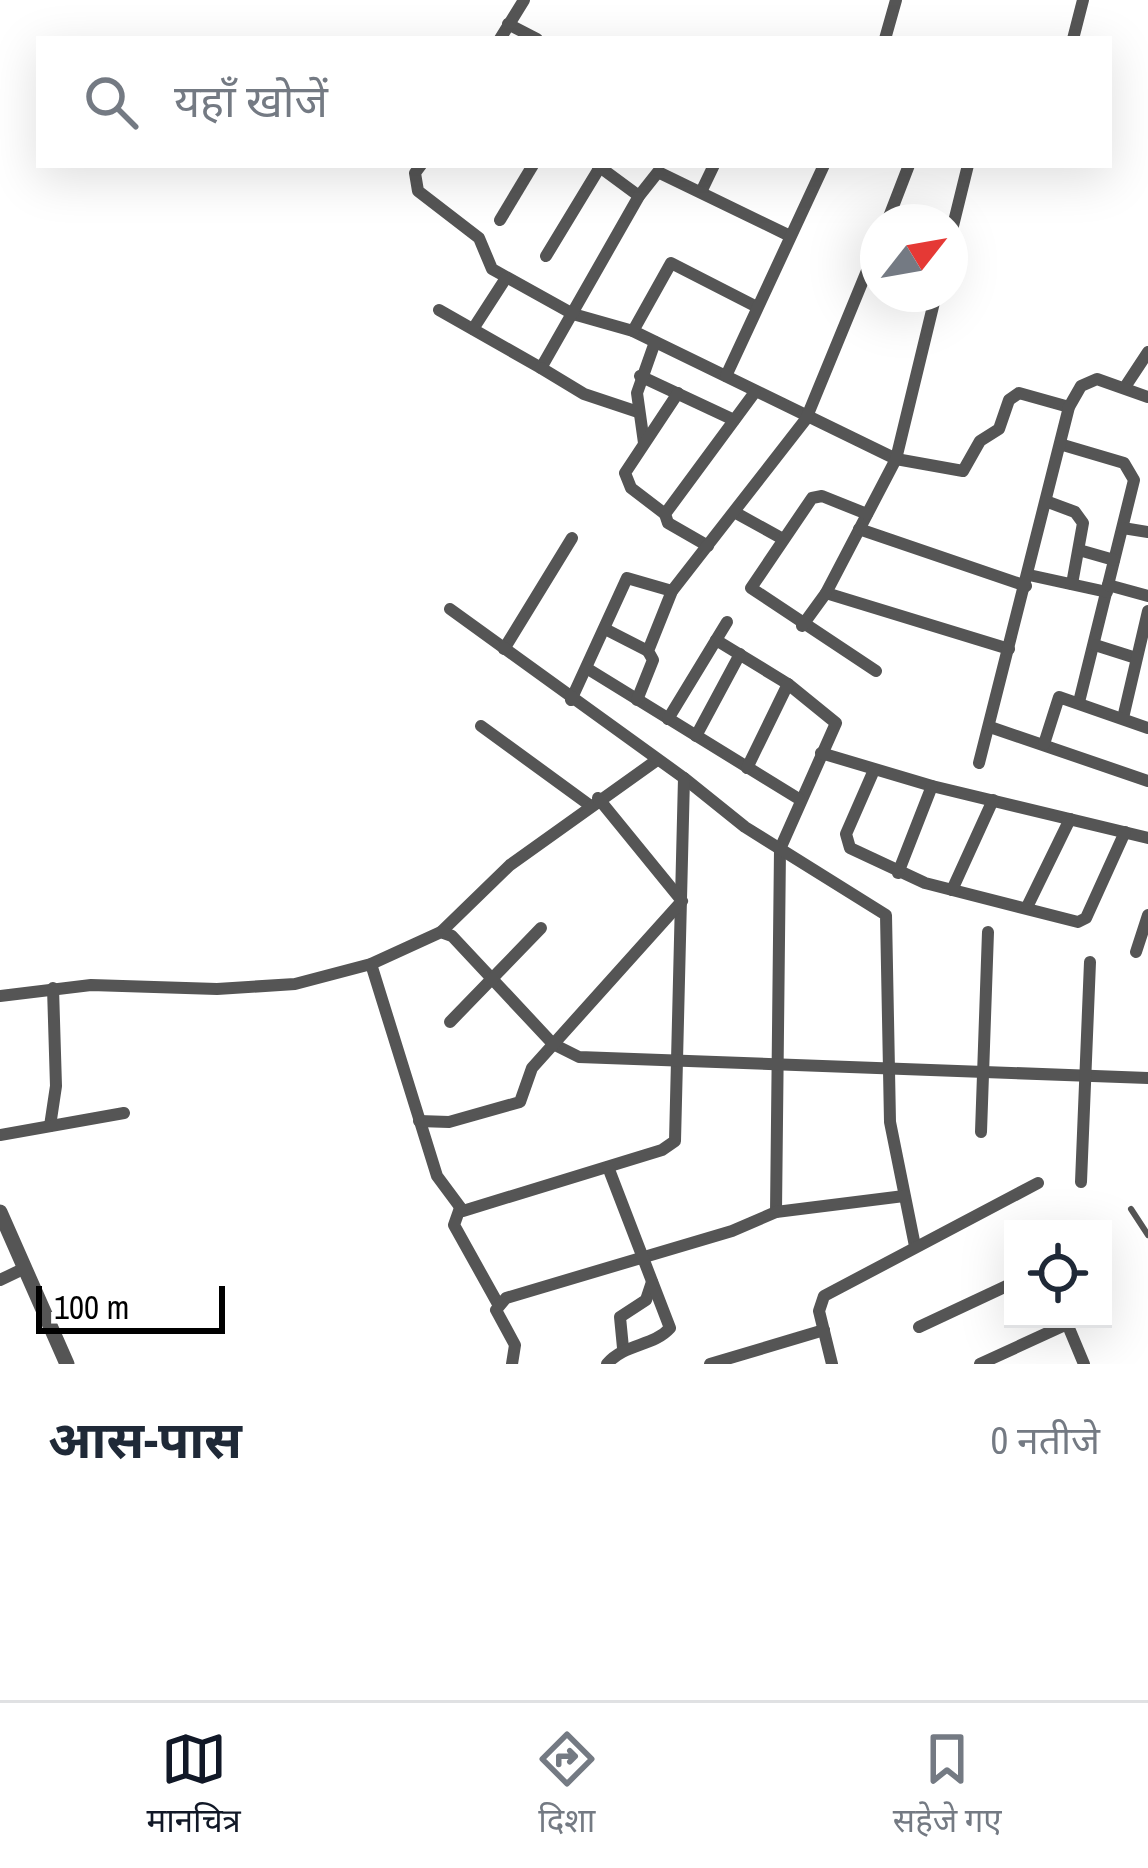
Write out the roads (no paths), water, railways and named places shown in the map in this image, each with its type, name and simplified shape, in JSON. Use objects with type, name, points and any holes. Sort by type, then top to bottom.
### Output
[{"type":"street","points":[[502,36],[524,0]]},
{"type":"street","points":[[886,36],[896,0]]},
{"type":"street","points":[[1073,36],[1083,0]]},
{"type":"street","points":[[508,24],[531,36]]},
{"type":"street","points":[[419,168],[418,191],[478,238],[488,266],[506,278],[573,314],[633,331],[896,459],[963,471],[980,441],[999,429],[1009,400],[1019,393],[1070,406]]},
{"type":"street","points":[[500,220],[531,168]]},
{"type":"street","points":[[546,256],[597,168]]},
{"type":"street","points":[[601,168],[639,196]]},
{"type":"street","points":[[702,190],[713,168]]},
{"type":"street","points":[[726,376],[822,168]]},
{"type":"street","points":[[893,204],[907,168]]},
{"type":"street","points":[[958,204],[967,168]]},
{"type":"street","points":[[542,368],[639,196],[658,172],[788,235]]},
{"type":"street","points":[[633,331],[670,263],[755,306]]},
{"type":"street","points":[[472,329],[506,278]]},
{"type":"street","points":[[648,652],[672,590],[806,419],[860,288]]},
{"type":"street","points":[[439,310],[584,394],[638,412]]},
{"type":"street","points":[[802,626],[826,592],[896,459],[932,312]]},
{"type":"street","points":[[644,443],[638,412],[640,376],[655,342]]},
{"type":"street","points":[[1125,387],[1148,352]]},
{"type":"street","points":[[640,376],[734,420]]},
{"type":"street","points":[[979,763],[1070,406],[1088,381],[1125,387],[1148,397]]},
{"type":"street","points":[[664,514],[755,392]]},
{"type":"street","points":[[678,393],[625,479],[668,523],[708,546]]},
{"type":"street","points":[[1063,445],[1130,466],[1134,480],[1079,702]]},
{"type":"street","points":[[867,514],[816,496],[751,588],[876,671]]},
{"type":"street","points":[[1048,502],[1080,518],[1072,584]]},
{"type":"street","points":[[736,513],[783,539]]},
{"type":"street","points":[[1123,528],[1148,532]]},
{"type":"street","points":[[859,529],[1028,580],[1148,596]]},
{"type":"street","points":[[504,649],[572,538]]},
{"type":"street","points":[[1079,550],[1114,560]]},
{"type":"street","points":[[571,700],[627,578],[672,590]]},
{"type":"street","points":[[826,592],[1009,649]]},
{"type":"street","points":[[450,608],[780,849],[886,915],[890,1122],[915,1246]]},
{"type":"street","points":[[1123,718],[1139,667],[1148,611]]},
{"type":"street","points":[[668,719],[727,622]]},
{"type":"street","points":[[604,629],[648,652],[653,660],[638,700]]},
{"type":"street","points":[[716,640],[834,719],[780,849],[776,1212]]},
{"type":"street","points":[[1095,645],[1139,667]]},
{"type":"street","points":[[696,736],[740,655]]},
{"type":"street","points":[[588,670],[799,800]]},
{"type":"street","points":[[747,768],[788,684]]},
{"type":"street","points":[[1044,744],[1055,699],[1079,702],[1148,728]]},
{"type":"street","points":[[482,726],[593,801],[682,901]]},
{"type":"street","points":[[990,727],[1148,781]]},
{"type":"street","points":[[821,753],[932,786],[1148,838]]},
{"type":"street","points":[[0,996],[52,988],[261,988],[335,976],[371,964],[441,932],[486,885],[593,801],[657,760]]},
{"type":"street","points":[[874,770],[844,839],[850,848],[898,873],[952,890],[1082,921],[1125,832]]},
{"type":"street","points":[[371,964],[437,1176],[460,1208],[469,1211],[675,1141],[684,778]]},
{"type":"street","points":[[898,873],[932,786]]},
{"type":"street","points":[[952,890],[993,800]]},
{"type":"street","points":[[1027,907],[1070,819]]},
{"type":"street","points":[[419,1121],[449,1122],[524,1098],[526,1076],[682,901]]},
{"type":"street","points":[[1136,952],[1148,915]]},
{"type":"street","points":[[450,1022],[541,928]]},
{"type":"street","points":[[441,932],[452,936],[553,1044],[579,1057],[1148,1078]]},
{"type":"street","points":[[981,1132],[988,932]]},
{"type":"street","points":[[1081,1182],[1090,962]]},
{"type":"street","points":[[50,1126],[56,1086],[52,988]]},
{"type":"street","points":[[0,1135],[124,1113]]},
{"type":"street","points":[[607,1364],[623,1348],[660,1338],[670,1328],[608,1167]]},
{"type":"street","points":[[832,1364],[819,1311],[824,1296],[1038,1184]]},
{"type":"street","points":[[498,1304],[732,1231],[776,1212],[904,1196]]},
{"type":"street","points":[[460,1208],[454,1225],[498,1304],[498,1319],[514,1346],[512,1364]]},
{"type":"street","points":[[0,1212],[68,1364]]},
{"type":"street","points":[[0,1280],[23,1268]]},
{"type":"street","points":[[623,1348],[620,1317],[646,1300],[653,1279]]},
{"type":"street","points":[[919,1327],[1004,1287]]},
{"type":"street","points":[[980,1364],[1054,1328]]},
{"type":"street","points":[[1069,1328],[1084,1364]]},
{"type":"street","points":[[710,1364],[758,1357],[824,1330]]},
{"type":"lane","points":[[1131,1209],[1148,1235]]}]
